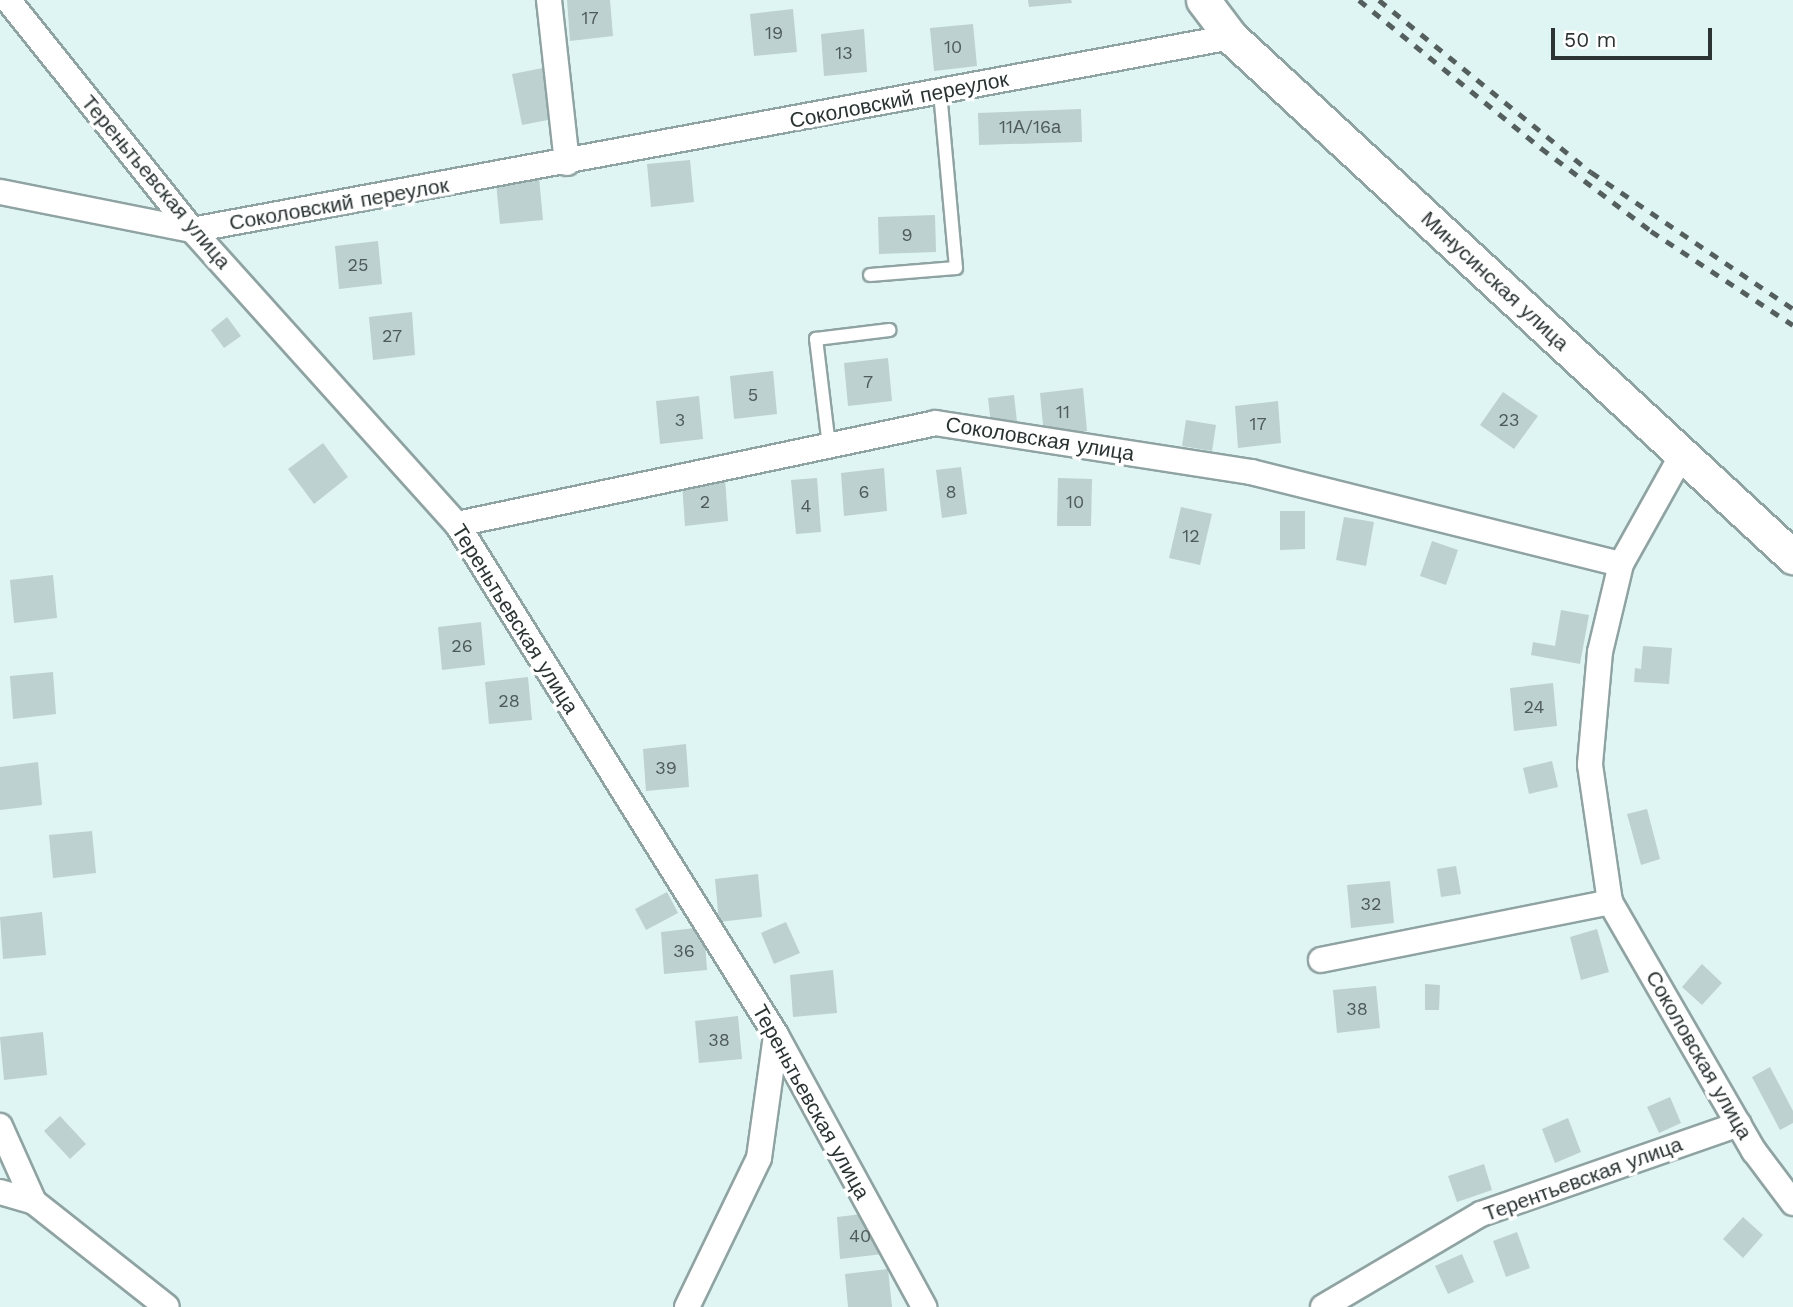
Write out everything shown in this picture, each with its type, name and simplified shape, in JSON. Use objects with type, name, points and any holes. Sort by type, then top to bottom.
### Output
[{"type":"main road","name":"Минусинская улица","points":[[1203,0],[1231,37],[1793,557]]},
{"type":"street","name":"Тереньтьевская улица","points":[[8,0],[192,230],[457,524],[776,1035],[924,1307]]},
{"type":"street","points":[[550,0],[567,163]]},
{"type":"street","name":"Соколовский переулок","points":[[192,230],[567,163],[1231,37]]},
{"type":"street","points":[[0,192],[192,230]]},
{"type":"street","name":"Соколовская улица","points":[[457,524],[936,423],[1251,472],[1621,564]]},
{"type":"street","name":"Соколовская улица","points":[[1682,455],[1621,564],[1609,600],[1600,652],[1590,765],[1610,902],[1739,1124],[1793,1203]]},
{"type":"street","points":[[1321,960],[1610,902]]},
{"type":"street","points":[[687,1307],[759,1158],[776,1035]]},
{"type":"street","name":"Терентьевская улица","points":[[1323,1307],[1481,1214],[1739,1124]]},
{"type":"street","points":[[0,1126],[34,1202]]},
{"type":"street","points":[[0,1192],[34,1202],[167,1307]]},
{"type":"lane","points":[[870,275],[956,268],[940,92]]},
{"type":"lane","points":[[829,446],[816,339],[889,330]]},
{"type":"building","points":[[567,0],[610,0],[613,36],[570,41]]},
{"type":"building","points":[[1028,0],[1071,0],[1072,3],[1029,7]]},
{"type":"building","points":[[793,9],[797,52],[754,56],[750,14]]},
{"type":"building","points":[[973,24],[977,66],[934,71],[930,28]]},
{"type":"building","points":[[864,29],[867,72],[824,76],[821,34]]},
{"type":"building","points":[[543,68],[553,119],[522,125],[512,74]]},
{"type":"building","points":[[1081,109],[1082,142],[979,145],[978,113]]},
{"type":"building","points":[[690,160],[694,202],[651,207],[647,164]]},
{"type":"building","points":[[539,177],[543,220],[500,224],[496,182]]},
{"type":"building","points":[[935,215],[936,252],[879,254],[878,217]]},
{"type":"building","points":[[378,241],[382,284],[339,289],[335,246]]},
{"type":"building","points":[[412,312],[415,355],[373,360],[369,317]]},
{"type":"building","points":[[227,317],[241,336],[224,348],[211,330]]},
{"type":"building","points":[[888,358],[892,401],[848,406],[844,363]]},
{"type":"building","points":[[773,371],[777,414],[734,419],[730,376]]},
{"type":"building","points":[[1083,388],[1087,431],[1044,436],[1040,393]]},
{"type":"building","points":[[1503,392],[1538,416],[1514,449],[1480,425]]},
{"type":"building","points":[[1014,395],[1017,422],[991,424],[988,398]]},
{"type":"building","points":[[699,396],[703,439],[660,444],[656,401]]},
{"type":"building","points":[[1278,401],[1281,443],[1238,448],[1235,406]]},
{"type":"building","points":[[1186,420],[1216,425],[1212,451],[1182,446]]},
{"type":"building","points":[[323,443],[348,477],[314,504],[288,469]]},
{"type":"building","points":[[961,467],[967,514],[942,518],[936,470]]},
{"type":"building","points":[[884,468],[887,511],[844,516],[841,473]]},
{"type":"building","points":[[725,478],[728,521],[685,526],[682,483]]},
{"type":"building","points":[[817,478],[821,532],[796,534],[791,480]]},
{"type":"building","points":[[1058,478],[1092,479],[1091,526],[1057,526]]},
{"type":"building","points":[[1181,507],[1212,514],[1200,565],[1169,558]]},
{"type":"building","points":[[1280,511],[1305,511],[1305,549],[1280,550]]},
{"type":"building","points":[[1344,517],[1374,522],[1366,566],[1336,560]]},
{"type":"building","points":[[1432,541],[1458,550],[1446,585],[1420,576]]},
{"type":"building","points":[[53,575],[57,618],[14,623],[10,580]]},
{"type":"building","points":[[1561,610],[1589,615],[1580,664],[1531,655],[1533,642],[1555,646]]},
{"type":"building","points":[[481,622],[485,665],[442,670],[438,627]]},
{"type":"building","points":[[1643,646],[1672,648],[1669,684],[1634,682],[1635,668],[1641,669]]},
{"type":"building","points":[[53,672],[56,714],[13,719],[10,676]]},
{"type":"building","points":[[528,677],[532,720],[489,724],[485,682]]},
{"type":"building","points":[[1553,683],[1557,726],[1514,731],[1510,688]]},
{"type":"building","points":[[686,744],[689,787],[646,791],[643,749]]},
{"type":"building","points":[[1552,761],[1558,787],[1529,794],[1523,768]]},
{"type":"building","points":[[38,762],[42,805],[0,810],[0,767]]},
{"type":"building","points":[[1647,809],[1660,859],[1641,865],[1627,814]]},
{"type":"building","points":[[92,831],[96,873],[53,878],[49,835]]},
{"type":"building","points":[[1456,866],[1461,894],[1441,897],[1437,869]]},
{"type":"building","points":[[758,874],[762,917],[719,922],[715,879]]},
{"type":"building","points":[[1390,881],[1394,923],[1351,928],[1347,885]]},
{"type":"building","points":[[667,892],[678,913],[646,930],[635,909]]},
{"type":"building","points":[[42,912],[46,955],[3,959],[0,917]]},
{"type":"building","points":[[786,922],[800,953],[774,964],[761,933]]},
{"type":"building","points":[[704,927],[707,970],[664,974],[661,932]]},
{"type":"building","points":[[1597,929],[1609,972],[1581,980],[1570,937]]},
{"type":"building","points":[[1702,964],[1722,983],[1702,1005],[1682,987]]},
{"type":"building","points":[[833,970],[837,1013],[793,1017],[790,975]]},
{"type":"building","points":[[1425,984],[1440,985],[1439,1010],[1425,1010]]},
{"type":"building","points":[[1376,986],[1380,1028],[1337,1033],[1333,990]]},
{"type":"building","points":[[738,1016],[742,1059],[699,1063],[695,1021]]},
{"type":"building","points":[[43,1032],[47,1075],[4,1080],[0,1037]]},
{"type":"building","points":[[1770,1067],[1793,1111],[1793,1123],[1780,1130],[1752,1077]]},
{"type":"building","points":[[1670,1097],[1681,1123],[1659,1133],[1647,1107]]},
{"type":"building","points":[[60,1116],[86,1144],[70,1159],[44,1131]]},
{"type":"building","points":[[1568,1118],[1581,1152],[1555,1163],[1542,1129]]},
{"type":"building","points":[[1484,1164],[1492,1190],[1457,1202],[1448,1176]]},
{"type":"building","points":[[880,1212],[883,1254],[840,1259],[837,1217]]},
{"type":"building","points":[[1743,1217],[1763,1235],[1743,1258],[1723,1239]]},
{"type":"building","points":[[1517,1232],[1530,1268],[1506,1277],[1493,1241]]},
{"type":"building","points":[[1462,1254],[1474,1282],[1448,1294],[1435,1266]]},
{"type":"building","points":[[888,1269],[892,1307],[848,1307],[845,1274]]},
{"type":"railway","points":[[1359,0],[1541,148],[1651,231],[1793,325]]},
{"type":"railway","points":[[1379,0],[1591,172],[1793,309]]}]
